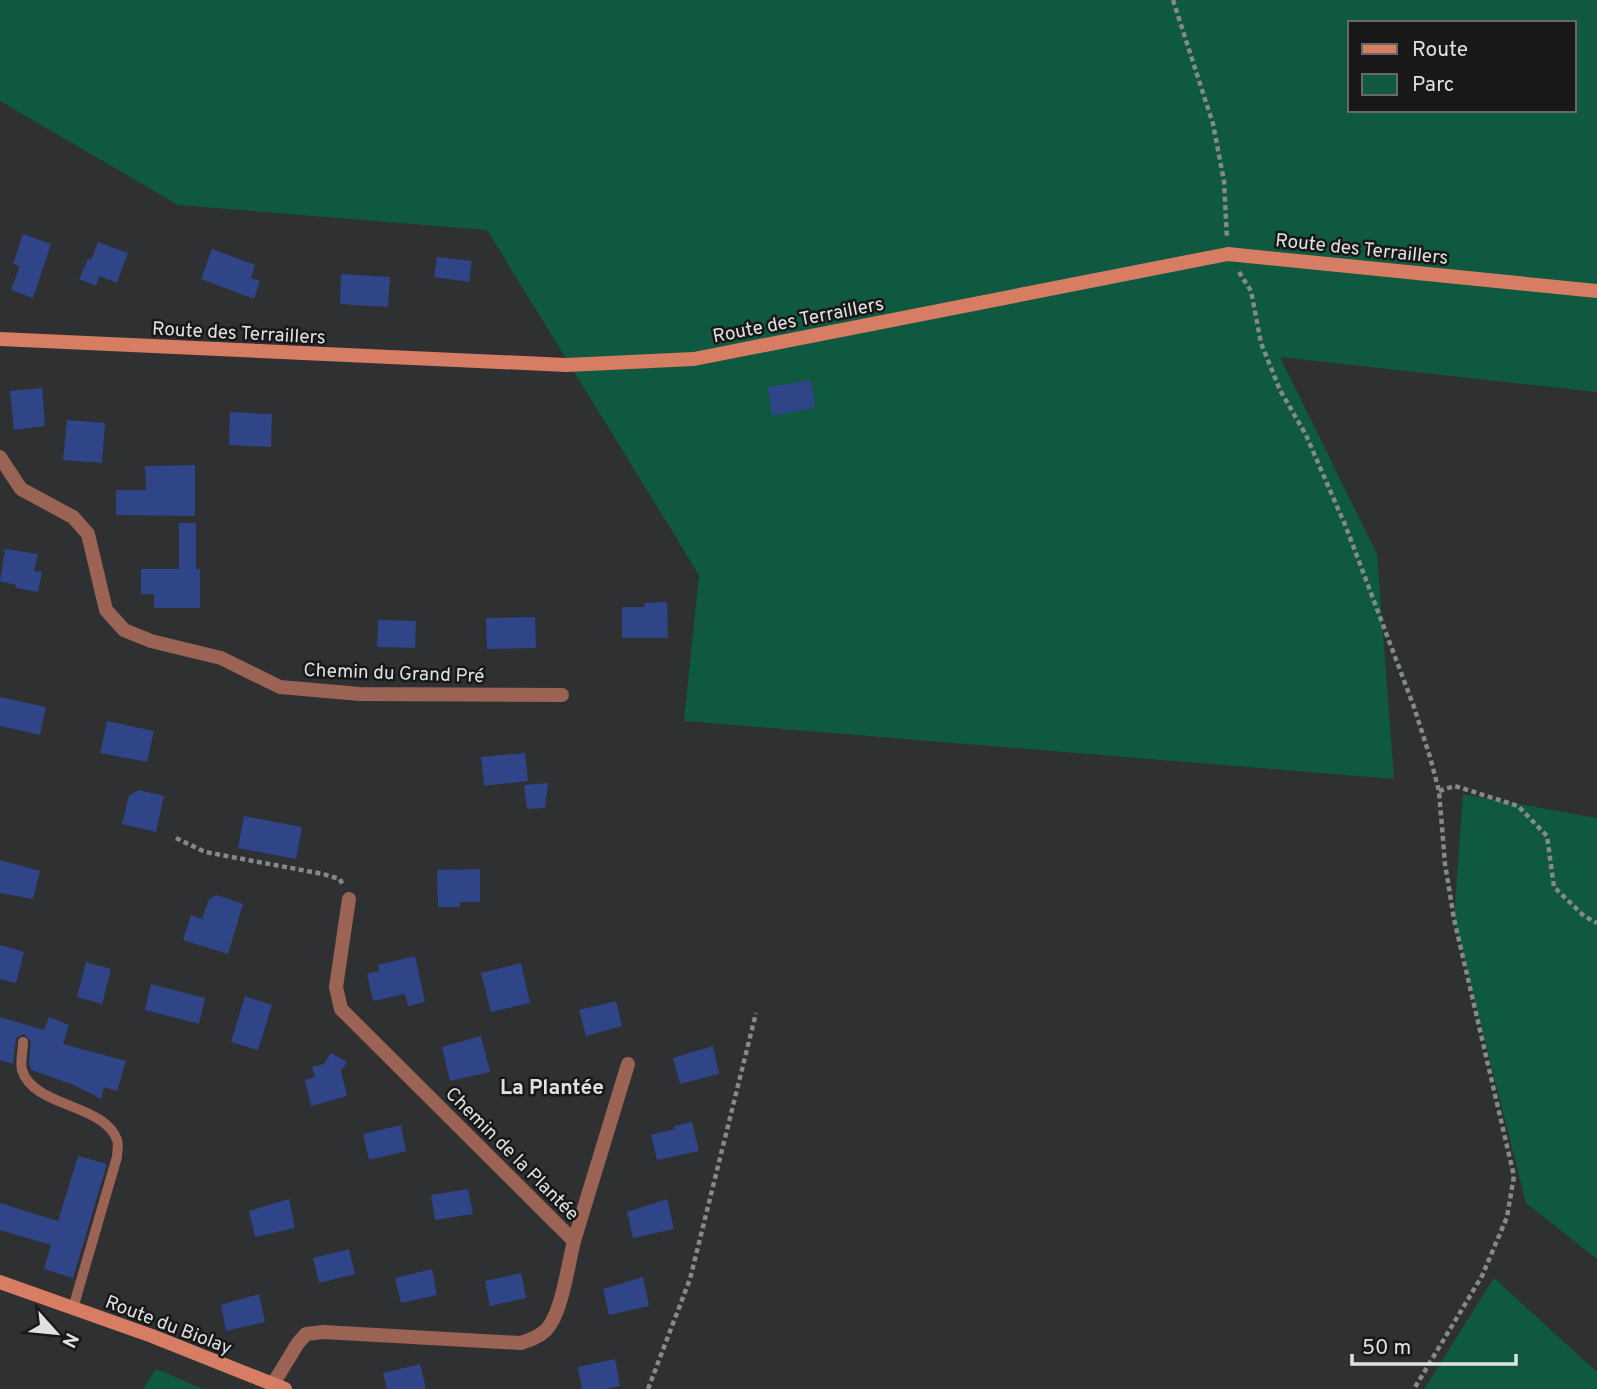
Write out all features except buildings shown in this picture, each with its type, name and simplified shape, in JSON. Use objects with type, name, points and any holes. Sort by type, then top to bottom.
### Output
[{"type":"street","name":"Route des Terraillers","points":[[0,339],[566,365],[694,359],[1228,254],[1597,291]]},
{"type":"street","name":"Chemin du Grand Pré","points":[[0,457],[21,489],[73,517],[88,534],[106,610],[124,630],[151,641],[221,658],[280,687],[360,694],[562,695]]},
{"type":"street","name":"Chemin de la Plantée","points":[[279,1387],[298,1343],[306,1334],[323,1332],[521,1343],[534,1338],[548,1328],[558,1306],[574,1241],[341,1009],[336,987],[349,899]]},
{"type":"street","points":[[574,1241],[628,1064]]},
{"type":"street","name":"Route du Biolay","points":[[0,1282],[152,1336],[279,1387]]},
{"type":"lane","points":[[23,1042],[22,1069],[31,1085],[51,1098],[84,1111],[104,1124],[117,1140],[117,1157],[73,1308]]},
{"type":"path","points":[[1173,0],[1213,124],[1224,181],[1228,254],[1251,290],[1261,343],[1280,390],[1306,435],[1346,527],[1414,707],[1440,791],[1445,864],[1454,919],[1514,1176],[1507,1217],[1482,1276],[1413,1389]]},
{"type":"path","points":[[1440,791],[1455,786],[1518,806],[1548,836],[1554,887],[1584,916],[1597,923]]},
{"type":"path","points":[[176,838],[205,852],[340,879],[349,899]]},
{"type":"path","points":[[648,1389],[690,1279],[756,1013]]},
{"type":"green space","points":[[0,0],[1597,0],[1597,392],[1280,357],[1377,554],[1394,779],[684,721],[699,575],[487,230],[178,205],[0,101]]},
{"type":"green space","points":[[1463,794],[1597,818],[1597,1259],[1526,1203],[1454,919]]},
{"type":"green space","points":[[1494,1278],[1597,1372],[1597,1389],[1424,1389]]},
{"type":"green space","points":[[156,1369],[203,1389],[143,1389]]},
{"type":"district","name":"La Plantée","points":[[552,1087]]}]
